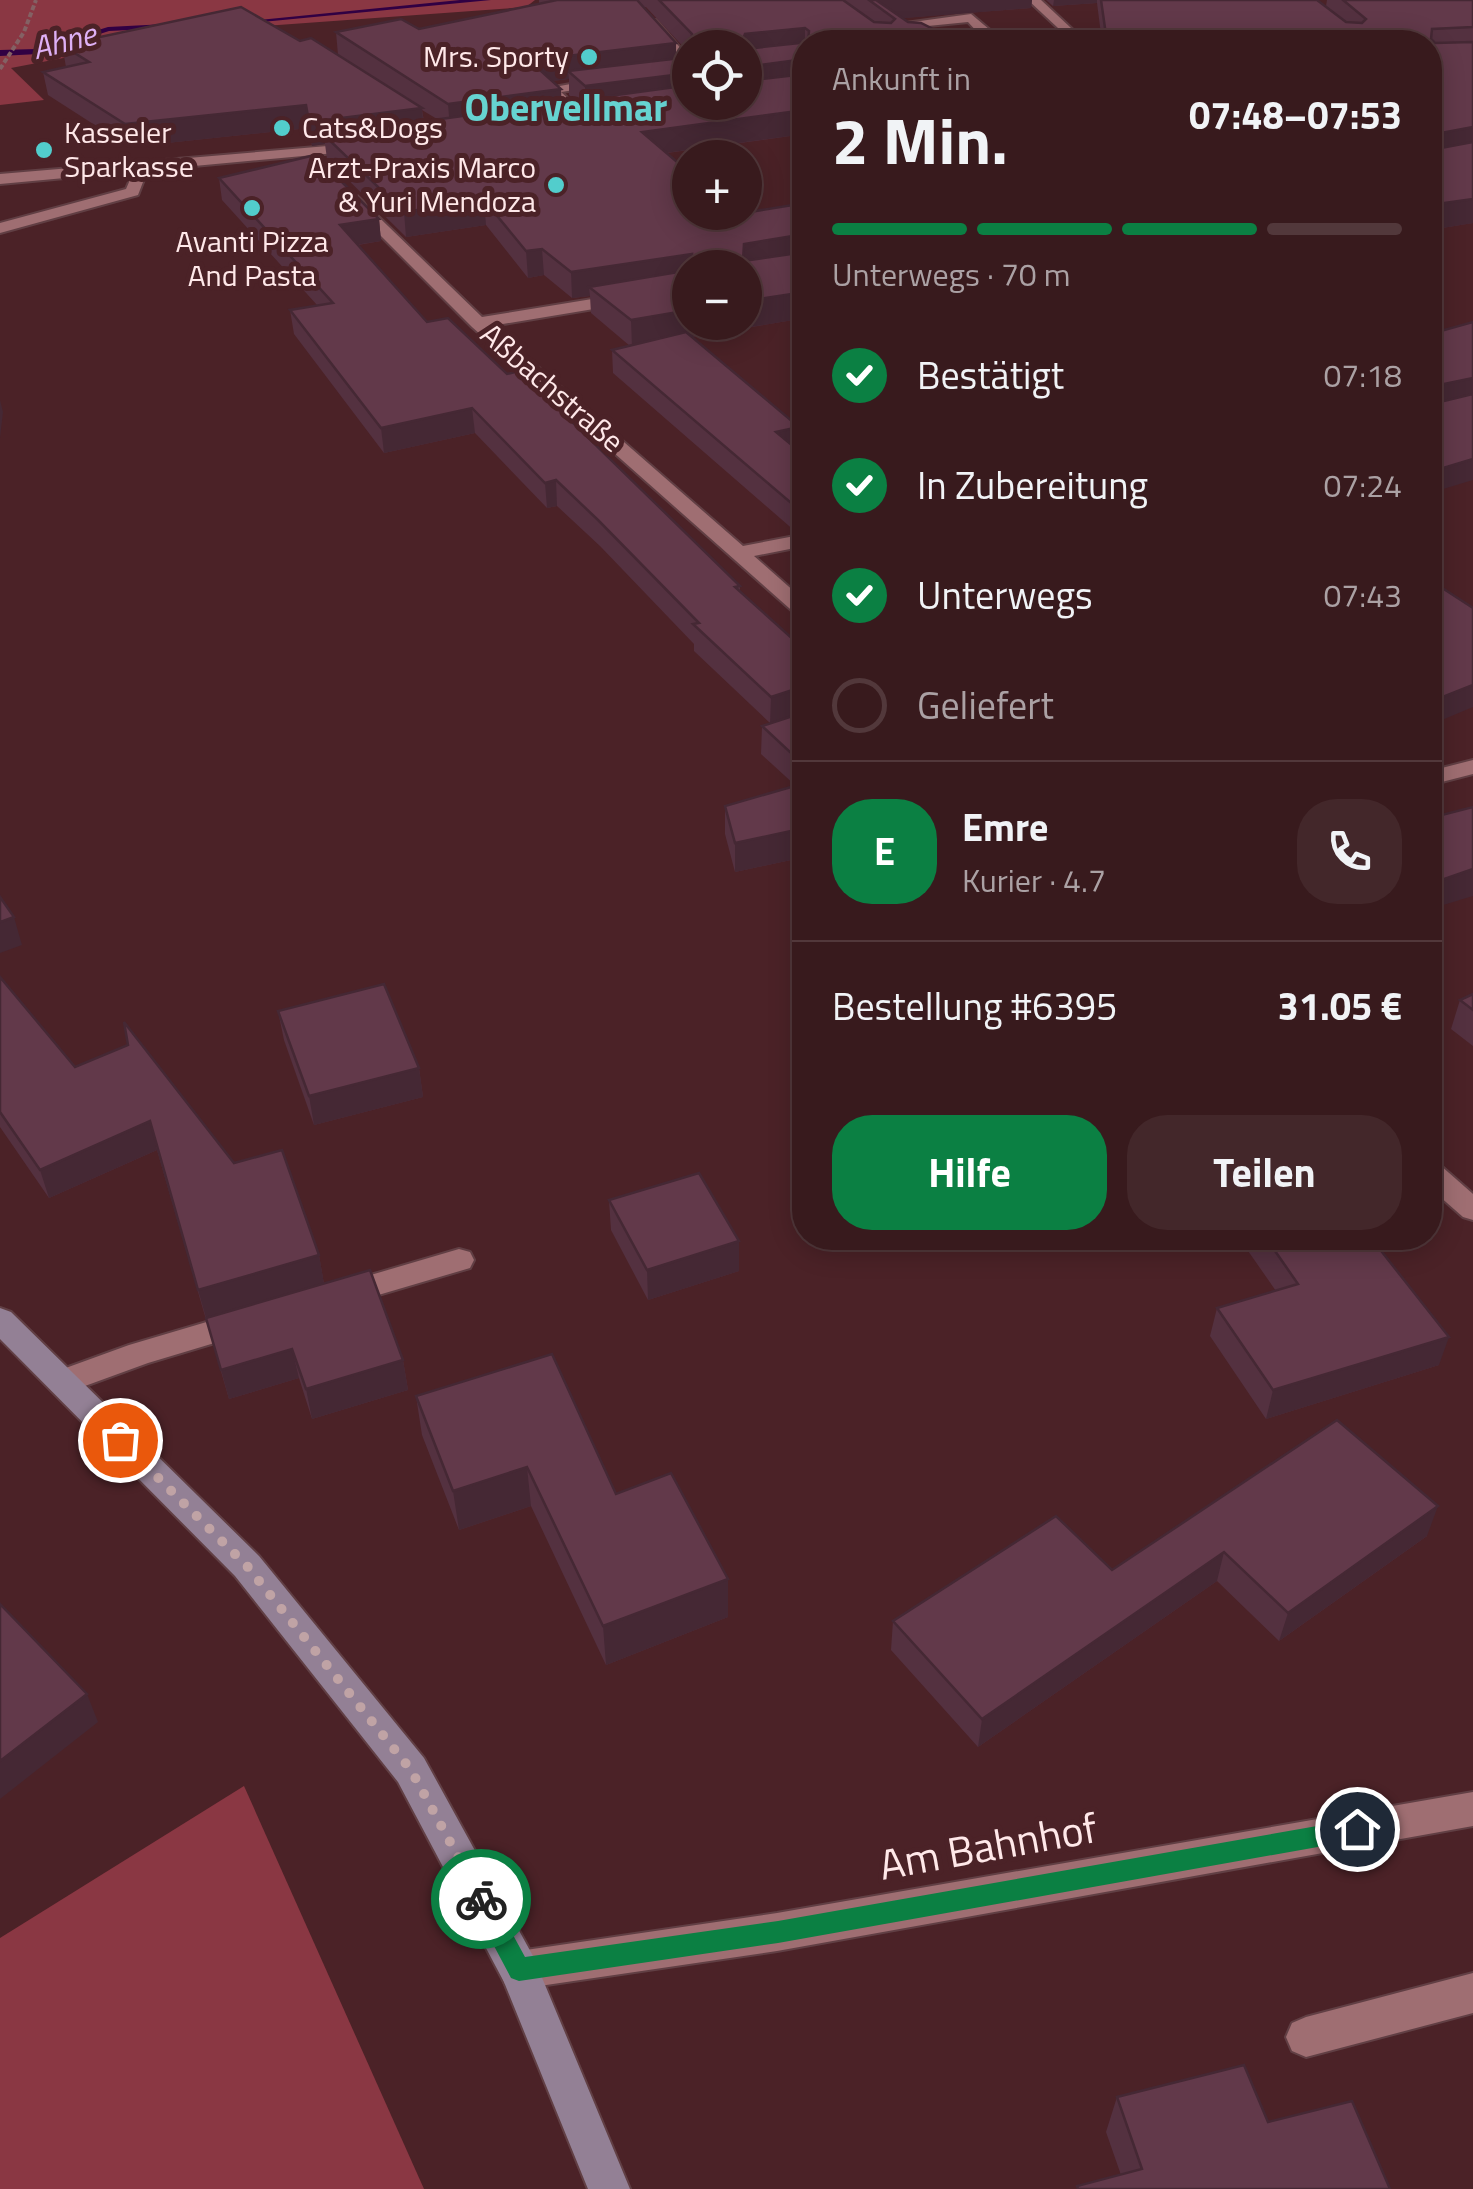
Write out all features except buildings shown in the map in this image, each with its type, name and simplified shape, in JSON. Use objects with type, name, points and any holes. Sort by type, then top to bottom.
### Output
[{"type":"main road","points":[[0,1320],[247,1566],[411,1770],[519,1970],[609,2189]]},
{"type":"street","points":[[1034,0],[1067,30]]},
{"type":"street","points":[[643,14],[672,48]]},
{"type":"street","points":[[903,30],[897,25],[971,18],[983,30]]},
{"type":"street","points":[[582,119],[550,89],[620,80]]},
{"type":"street","points":[[564,121],[600,116]]},
{"type":"street","points":[[0,180],[378,145]]},
{"type":"street","name":"Aßbachstraße","points":[[308,154],[478,323],[792,600]]},
{"type":"street","points":[[0,228],[133,192],[140,170]]},
{"type":"street","points":[[478,323],[672,291]]},
{"type":"street","points":[[739,553],[792,543]]},
{"type":"street","points":[[1442,775],[1473,767]]},
{"type":"street","points":[[1442,1183],[1473,1210]]},
{"type":"street","points":[[309,1304],[459,1260]]},
{"type":"street","points":[[63,1382],[140,1353],[272,1315]]},
{"type":"street","name":"Am Bahnhof","points":[[519,1970],[778,1932],[1473,1809]]},
{"type":"street","points":[[1306,2038],[1473,1993]]},
{"type":"path","points":[[0,68],[24,32],[36,0]]},
{"type":"shaded area","points":[[0,0],[535,0],[526,7],[209,30],[11,68],[44,100],[0,105]]},
{"type":"shaded area","points":[[244,1786],[424,2189],[0,2189],[0,1938]]},
{"type":"waterway","name":"Ahne","points":[[242,22],[487,0]]},
{"type":"waterway","name":"Ahne","points":[[0,53],[38,51],[108,29],[166,26]]},
{"type":"way so far","points":[[120,1440],[247,1566],[411,1770],[481,1899]]},
{"type":"place","name":"Mrs. Sporty","points":[[589,57]]},
{"type":"place","name":"Cats&Dogs","points":[[282,128]]},
{"type":"place","name":"Kasseler Sparkasse","points":[[44,150]]},
{"type":"place","name":"Arzt-Praxis Marco & Yuri Mendoza","points":[[556,185]]},
{"type":"place","name":"Avanti Pizza And Pasta","points":[[252,208]]},
{"type":"district","name":"Obervellmar","points":[[566,108]]},
{"type":"route","points":[[481,1899],[519,1970],[778,1932],[1357,1829]]}]
